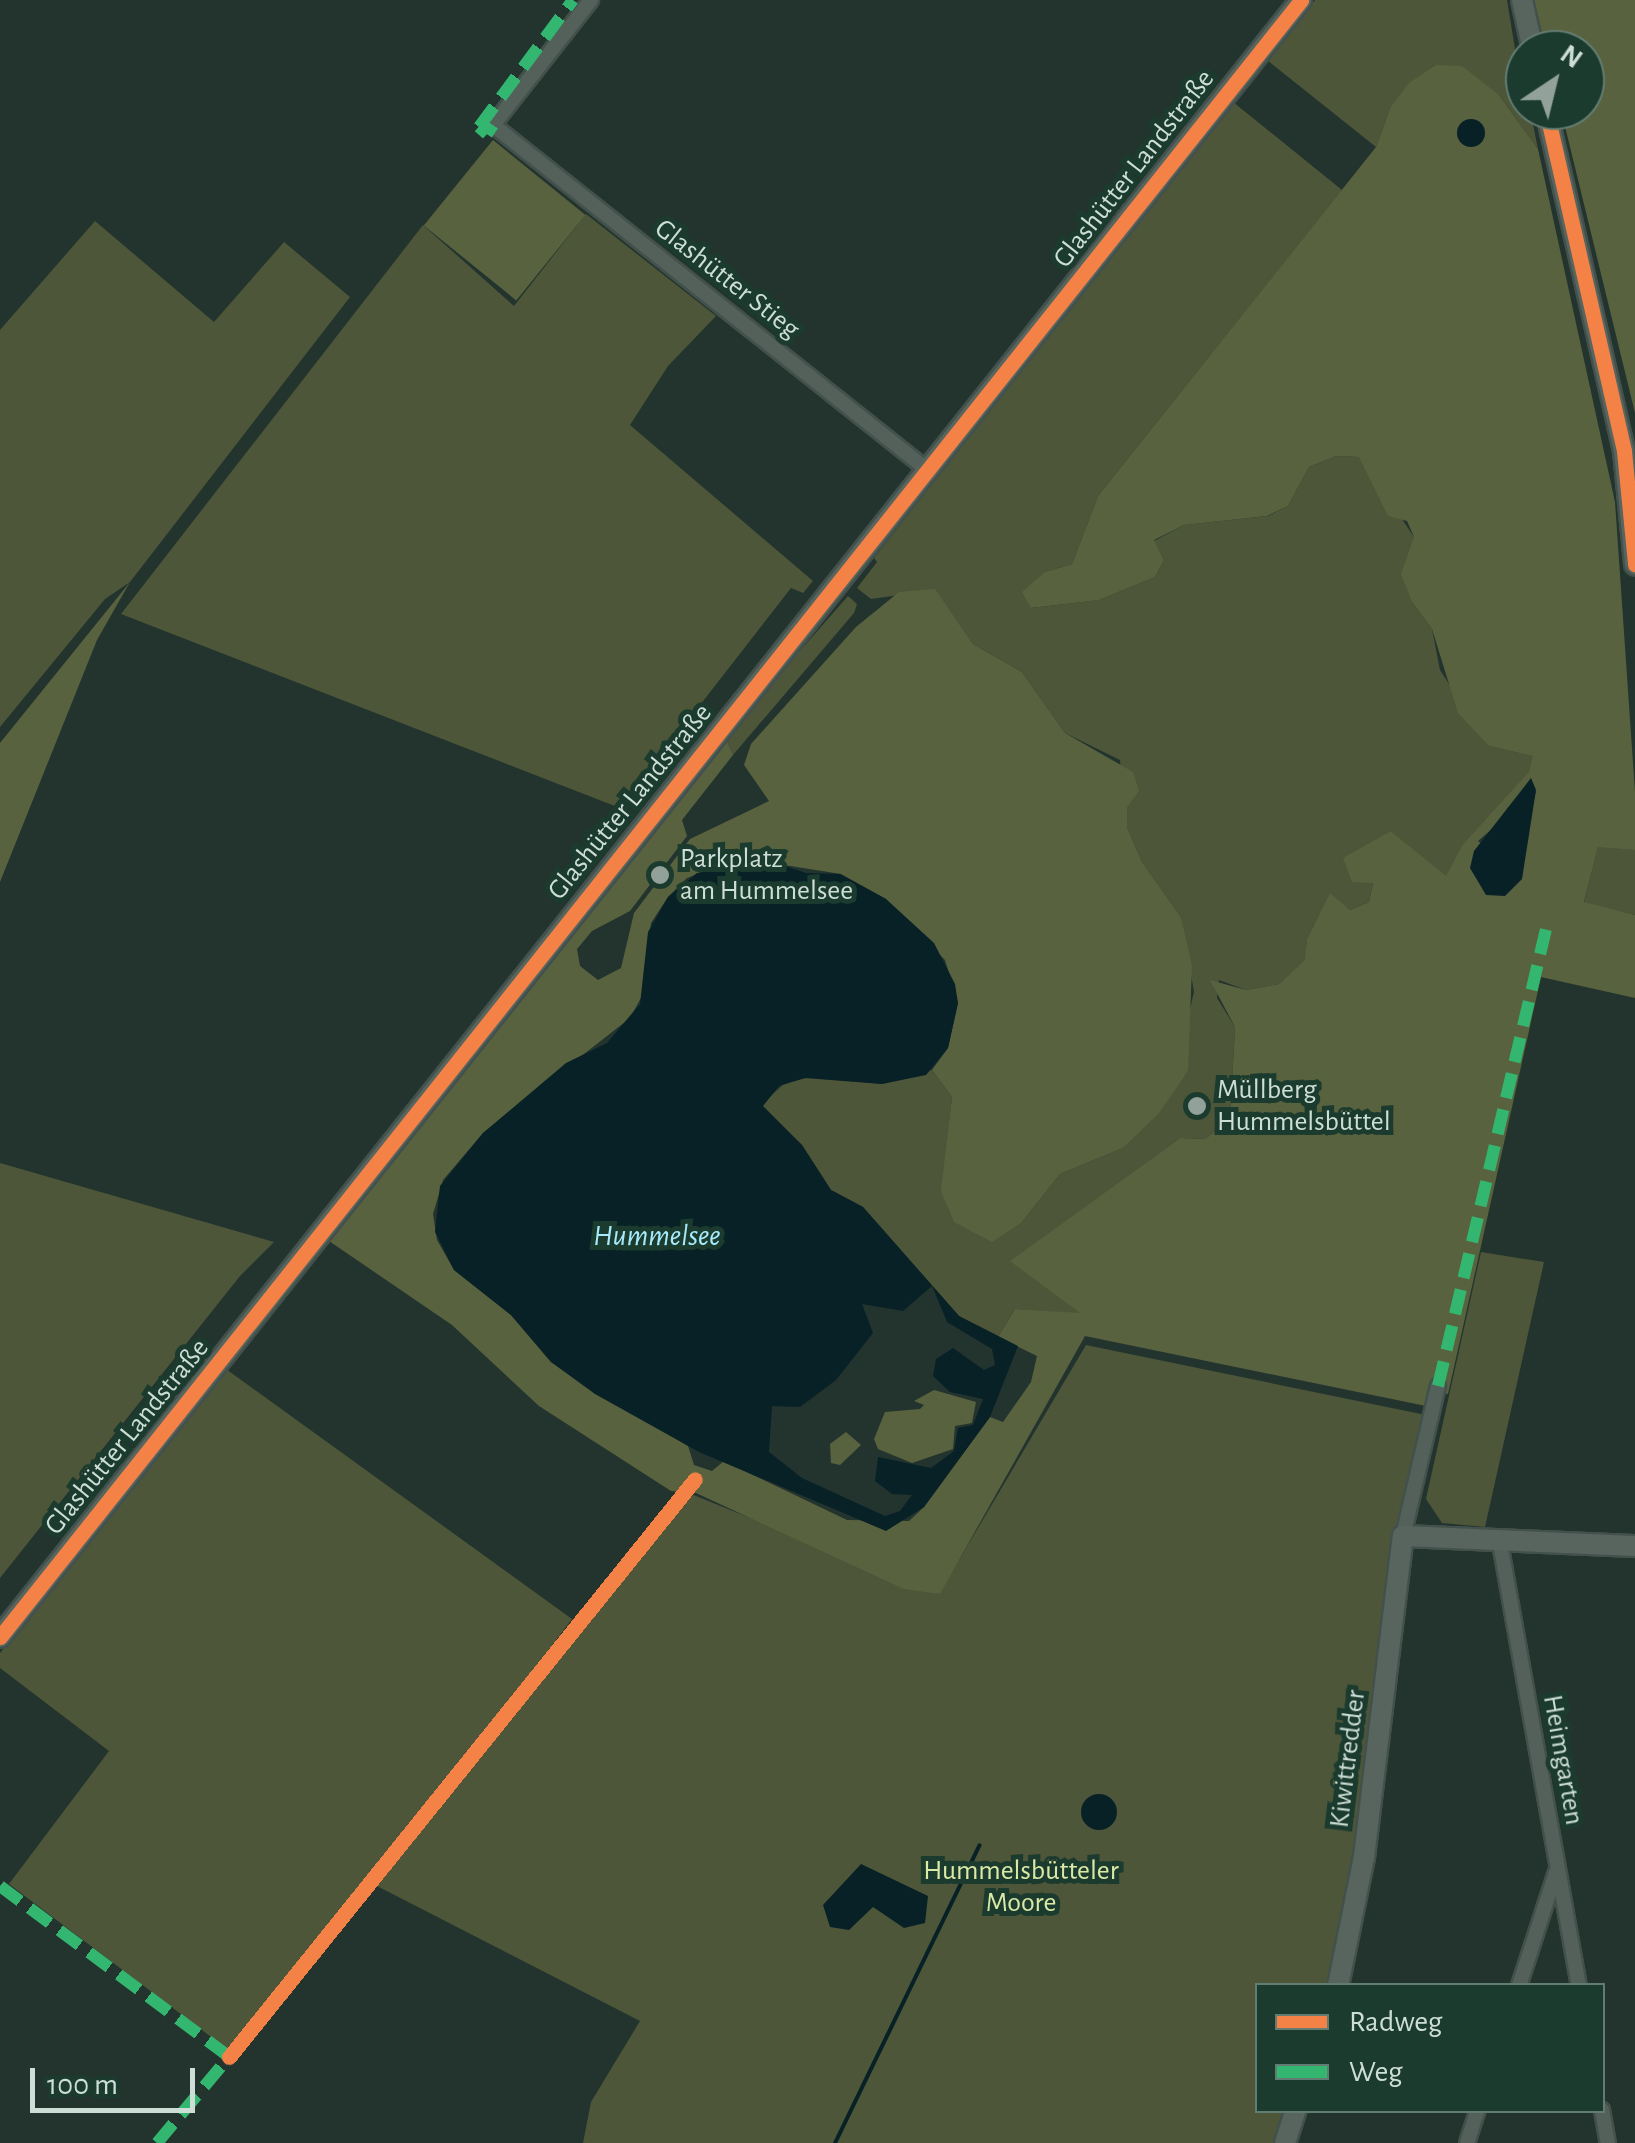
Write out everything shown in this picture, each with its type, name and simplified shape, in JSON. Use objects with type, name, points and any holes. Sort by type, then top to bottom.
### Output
[{"type":"street","name":"Glashütter Stieg","points":[[591,0],[494,125],[930,472]]},
{"type":"street","name":"Glashütter Landstraße","points":[[0,1637],[930,472],[1300,0]]},
{"type":"street","points":[[1522,0],[1528,30]]},
{"type":"street","points":[[1551,130],[1624,451],[1635,564]]},
{"type":"street","name":"Kiwittredder","points":[[1339,1983],[1364,1857],[1403,1536],[1438,1386]]},
{"type":"street","points":[[1403,1536],[1500,1543],[1631,1543]]},
{"type":"street","name":"Heimgarten","points":[[1500,1543],[1578,1983]]},
{"type":"street","points":[[1520,1983],[1557,1869]]},
{"type":"street","points":[[1285,2143],[1295,2113]]},
{"type":"street","points":[[1467,2143],[1477,2113]]},
{"type":"street","points":[[1603,2113],[1608,2143]]},
{"type":"green space","points":[[1315,0],[1507,0],[1512,30],[1505,30],[1505,103],[1499,95],[1390,108],[1376,147],[1267,60]]},
{"type":"green space","points":[[1534,0],[1635,0],[1635,413],[1566,130],[1605,130],[1605,30],[1541,30]]},
{"type":"green space","points":[[1436,65],[1462,66],[1505,103],[1505,130],[1524,130],[1538,149],[1615,502],[1635,792],[1635,850],[1598,847],[1584,902],[1635,915],[1635,998],[1541,977],[1448,1394],[1430,1390],[1426,1406],[1085,1336],[940,1594],[904,1589],[696,1493],[671,1491],[539,1406],[452,1325],[329,1241],[725,736],[733,755],[682,820],[687,836],[630,911],[592,931],[577,949],[580,966],[598,980],[621,968],[634,913],[690,839],[769,801],[744,765],[751,744],[856,627],[899,592],[935,589],[973,644],[1022,672],[1065,733],[1133,772],[1139,791],[1127,807],[1127,827],[1142,862],[1181,917],[1192,966],[1188,1071],[1159,1113],[1123,1148],[1060,1174],[1022,1222],[992,1242],[954,1222],[941,1191],[952,1097],[932,1070],[948,1048],[958,1003],[945,960],[886,899],[841,874],[739,858],[687,878],[668,897],[651,923],[643,994],[630,1018],[483,1133],[443,1180],[433,1214],[437,1240],[454,1270],[511,1315],[551,1362],[688,1446],[694,1465],[712,1471],[724,1461],[847,1520],[909,1521],[924,1507],[990,1417],[1003,1422],[1031,1382],[1037,1356],[998,1337],[1015,1309],[1080,1313],[1010,1261],[1180,1138],[1205,1139],[1230,1120],[1235,1027],[1210,980],[1246,990],[1279,984],[1305,960],[1307,939],[1330,893],[1350,910],[1369,902],[1373,883],[1352,882],[1343,858],[1391,831],[1446,876],[1462,845],[1529,772],[1533,756],[1489,746],[1458,713],[1432,629],[1412,602],[1401,574],[1414,537],[1407,521],[1388,516],[1359,457],[1336,456],[1309,467],[1288,506],[1267,516],[1184,525],[1154,540],[1164,560],[1155,577],[1099,600],[1031,608],[1022,592],[1045,572],[1072,564],[1098,496],[1376,147],[1390,108],[1409,83]],"holes":[[[1536,791],[1523,851],[1522,879],[1478,841]]]},
{"type":"green space","points":[[1233,102],[1342,190],[1098,496],[1072,564],[1045,572],[1031,608],[1099,600],[1155,577],[1164,560],[1154,541],[1184,525],[1268,516],[1288,506],[1309,467],[1336,456],[1360,457],[1414,537],[1412,602],[1432,629],[1440,670],[1489,746],[1534,756],[1529,773],[1462,845],[1446,877],[1391,831],[1382,837],[1369,902],[1350,910],[1330,894],[1307,939],[1306,960],[1279,984],[1246,990],[1219,980],[1217,998],[1235,1027],[1230,1120],[1205,1139],[1180,1138],[1011,1261],[1082,1314],[1015,1309],[998,1337],[959,1316],[863,1207],[831,1190],[802,1145],[762,1110],[764,1102],[785,1083],[811,1077],[882,1084],[932,1070],[952,1097],[942,1192],[1022,1222],[1060,1174],[1123,1148],[1188,1071],[1185,1031],[1194,992],[1181,917],[1142,862],[1127,827],[1120,760],[1065,733],[1022,672],[973,644],[935,590],[871,599],[857,588],[877,562],[874,558]]},
{"type":"green space","points":[[1524,130],[1534,130],[1538,149]]},
{"type":"green space","points":[[493,140],[585,215],[516,300],[424,225]]},
{"type":"green space","points":[[586,214],[716,316],[668,366],[630,425],[813,581],[803,593],[791,588],[620,808],[121,614],[423,225],[514,306]]},
{"type":"green space","points":[[95,221],[214,322],[284,242],[350,297],[130,582],[105,599],[0,727],[0,330]]},
{"type":"green space","points":[[130,582],[97,640],[0,882],[0,743]]},
{"type":"green space","points":[[848,596],[857,604],[854,613],[733,755],[725,736]]},
{"type":"green space","points":[[1598,846],[1635,850],[1635,915],[1584,903]]},
{"type":"green space","points":[[0,1163],[274,1242],[240,1276],[0,1578]]},
{"type":"green space","points":[[1481,1252],[1544,1262],[1485,1527],[1442,1523],[1426,1499]]},
{"type":"green space","name":"Hummelsbütteler Moore","points":[[1086,1345],[1426,1415],[1354,1887],[1331,1983],[1255,1983],[1255,2113],[1287,2113],[1276,2143],[583,2143],[591,2102],[640,2021],[375,1885],[686,1492],[939,1594]]},
{"type":"green space","points":[[226,1369],[572,1619],[438,1796],[227,2049],[9,1884],[109,1751],[0,1668],[0,1653]]},
{"type":"green space","points":[[934,1390],[976,1402],[972,1423],[955,1426],[953,1449],[912,1463],[878,1449],[874,1439],[885,1412],[920,1409],[924,1405],[914,1401]]},
{"type":"green space","points":[[846,1432],[861,1445],[840,1465],[831,1463],[830,1444]]},
{"type":"water","points":[[1471,119],[1481,123],[1485,133],[1481,143],[1471,147],[1461,143],[1457,133],[1461,123]]},
{"type":"water","points":[[1531,778],[1536,790],[1522,879],[1505,896],[1486,895],[1470,868],[1474,851]]},
{"type":"water","name":"Hummelsee","points":[[762,858],[806,873],[840,874],[886,899],[934,943],[955,984],[958,1003],[948,1048],[926,1075],[882,1084],[805,1078],[779,1086],[763,1106],[802,1145],[831,1190],[863,1207],[959,1316],[1018,1346],[990,1417],[924,1507],[886,1531],[699,1452],[595,1394],[551,1362],[511,1315],[454,1270],[435,1232],[440,1186],[483,1133],[566,1063],[607,1043],[640,1004],[648,932],[668,897],[697,873]],"holes":[[[932,1286],[947,1322],[992,1349],[995,1365],[984,1370],[953,1348],[936,1359],[933,1376],[950,1392],[983,1399],[973,1425],[958,1428],[954,1451],[931,1468],[878,1457],[875,1481],[892,1494],[912,1495],[900,1511],[885,1516],[802,1478],[769,1452],[772,1406],[800,1407],[836,1380],[873,1333],[862,1304],[903,1311]]]},
{"type":"water","points":[[1099,1794],[1112,1799],[1117,1812],[1112,1825],[1099,1830],[1086,1825],[1081,1812],[1086,1799]]},
{"type":"water","points":[[861,1864],[928,1896],[925,1923],[904,1928],[873,1907],[849,1930],[830,1927],[823,1905]]},
{"type":"waterway","points":[[835,2143],[980,1845]]},
{"type":"marked path","points":[[493,125],[487,134],[479,127],[573,0]]},
{"type":"marked path","points":[[1438,1386],[1547,925]]},
{"type":"marked path","points":[[0,1886],[229,2057]]},
{"type":"marked path","points":[[157,2143],[234,2051]]},
{"type":"cycle path","points":[[0,1637],[1301,0]]},
{"type":"cycle path","points":[[1551,130],[1624,451],[1635,564]]},
{"type":"cycle path","points":[[229,2057],[695,1479]]},
{"type":"place","name":"Parkplatz am Hummelsee","points":[[660,875]]},
{"type":"place","name":"Müllberg Hummelsbüttel","points":[[1197,1106]]}]
